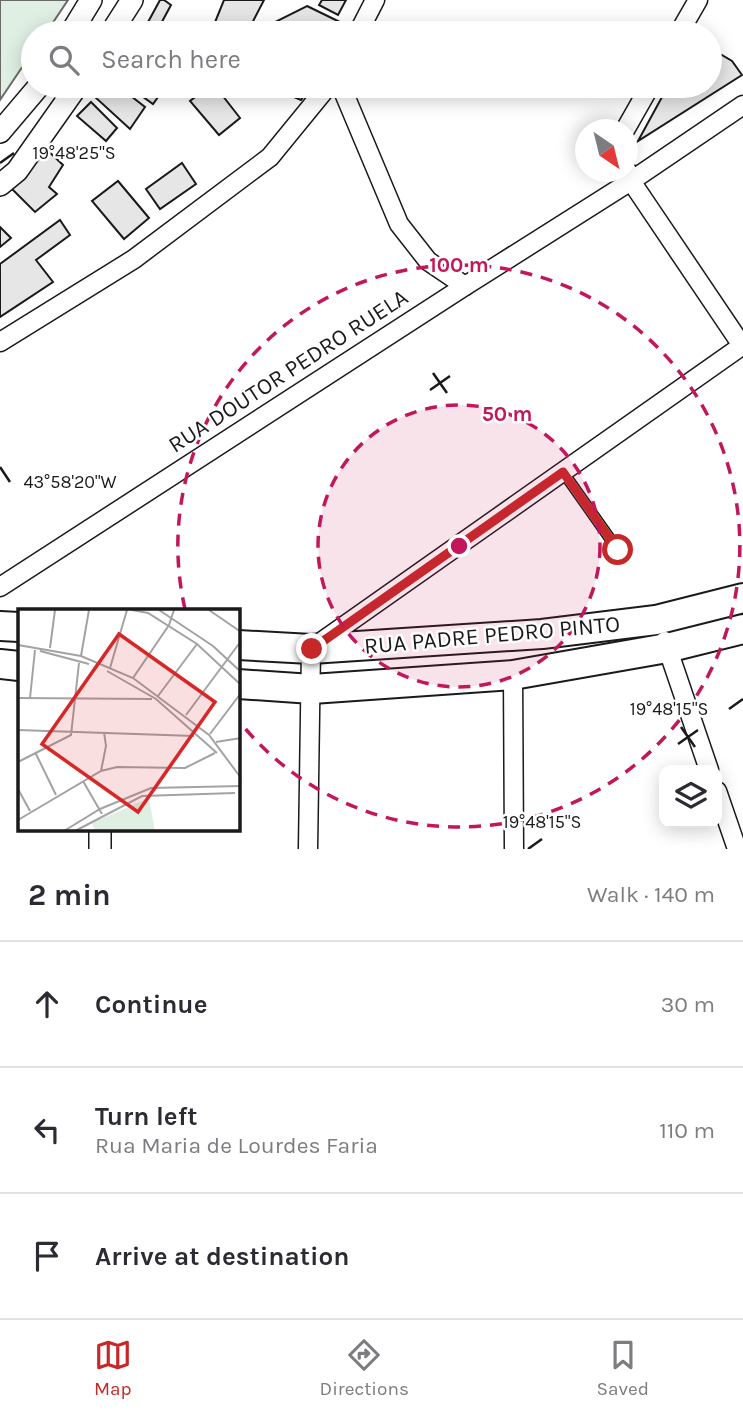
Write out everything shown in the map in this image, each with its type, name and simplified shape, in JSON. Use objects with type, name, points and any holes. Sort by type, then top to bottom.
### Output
[{"type":"highway","name":"RUA PADRE PEDRO PINTO","points":[[240,645],[312,649],[542,635],[656,620],[743,598]]},
{"type":"highway","points":[[0,626],[18,627]]},
{"type":"highway","name":"RUA PADRE PEDRO PINTO","points":[[240,684],[312,689],[513,675],[667,648],[743,629]]},
{"type":"highway","points":[[0,664],[18,666]]},
{"type":"street","points":[[78,21],[91,0]]},
{"type":"street","points":[[119,21],[132,0]]},
{"type":"street","points":[[364,21],[375,0]]},
{"type":"street","points":[[686,21],[698,0]]},
{"type":"street","points":[[0,132],[30,98]]},
{"type":"street","points":[[0,185],[17,171],[69,98]]},
{"type":"street","points":[[0,342],[134,258],[270,157],[318,98]]},
{"type":"street","points":[[346,98],[399,224],[428,261],[464,286]]},
{"type":"street","points":[[631,119],[643,98]]},
{"type":"street","name":"RUA DOUTOR PEDRO RUELA","points":[[638,170],[743,105]]},
{"type":"street","name":"RUA DOUTOR PEDRO RUELA","points":[[0,587],[620,182]]},
{"type":"street","points":[[308,849],[312,649],[743,346],[633,182]]},
{"type":"street","points":[[656,620],[707,765]]},
{"type":"street","points":[[513,675],[513,849]]},
{"type":"street","points":[[722,806],[737,849]]},
{"type":"lane","points":[[563,472],[618,550]]},
{"type":"green space","points":[[0,0],[68,0],[54,21],[21,21],[21,69],[0,100]]},
{"type":"building","points":[[160,0],[171,5],[162,21],[149,21]]},
{"type":"building","points":[[224,0],[264,0],[253,21],[215,21]]},
{"type":"building","points":[[322,0],[346,0],[338,15],[319,5]]},
{"type":"building","points":[[307,6],[338,21],[277,21]]},
{"type":"building","points":[[722,55],[732,61],[742,75],[722,88]]},
{"type":"building","points":[[96,98],[133,98],[145,107],[130,129]]},
{"type":"building","points":[[145,98],[157,98],[153,104]]},
{"type":"building","points":[[194,98],[224,98],[240,118],[219,135],[190,101]]},
{"type":"building","points":[[661,98],[706,98],[638,141]]},
{"type":"building","points":[[91,102],[117,128],[106,141],[77,116]]},
{"type":"building","points":[[45,148],[63,165],[49,187],[57,194],[35,212],[8,185]]},
{"type":"building","points":[[182,163],[196,184],[160,209],[146,189]]},
{"type":"building","points":[[118,181],[149,218],[124,239],[92,201]]},
{"type":"building","points":[[60,220],[70,235],[36,260],[53,282],[0,317],[0,264]]},
{"type":"building","points":[[0,227],[11,238],[0,247]]},
{"type":"route","points":[[312,649],[563,472],[618,550]]}]
